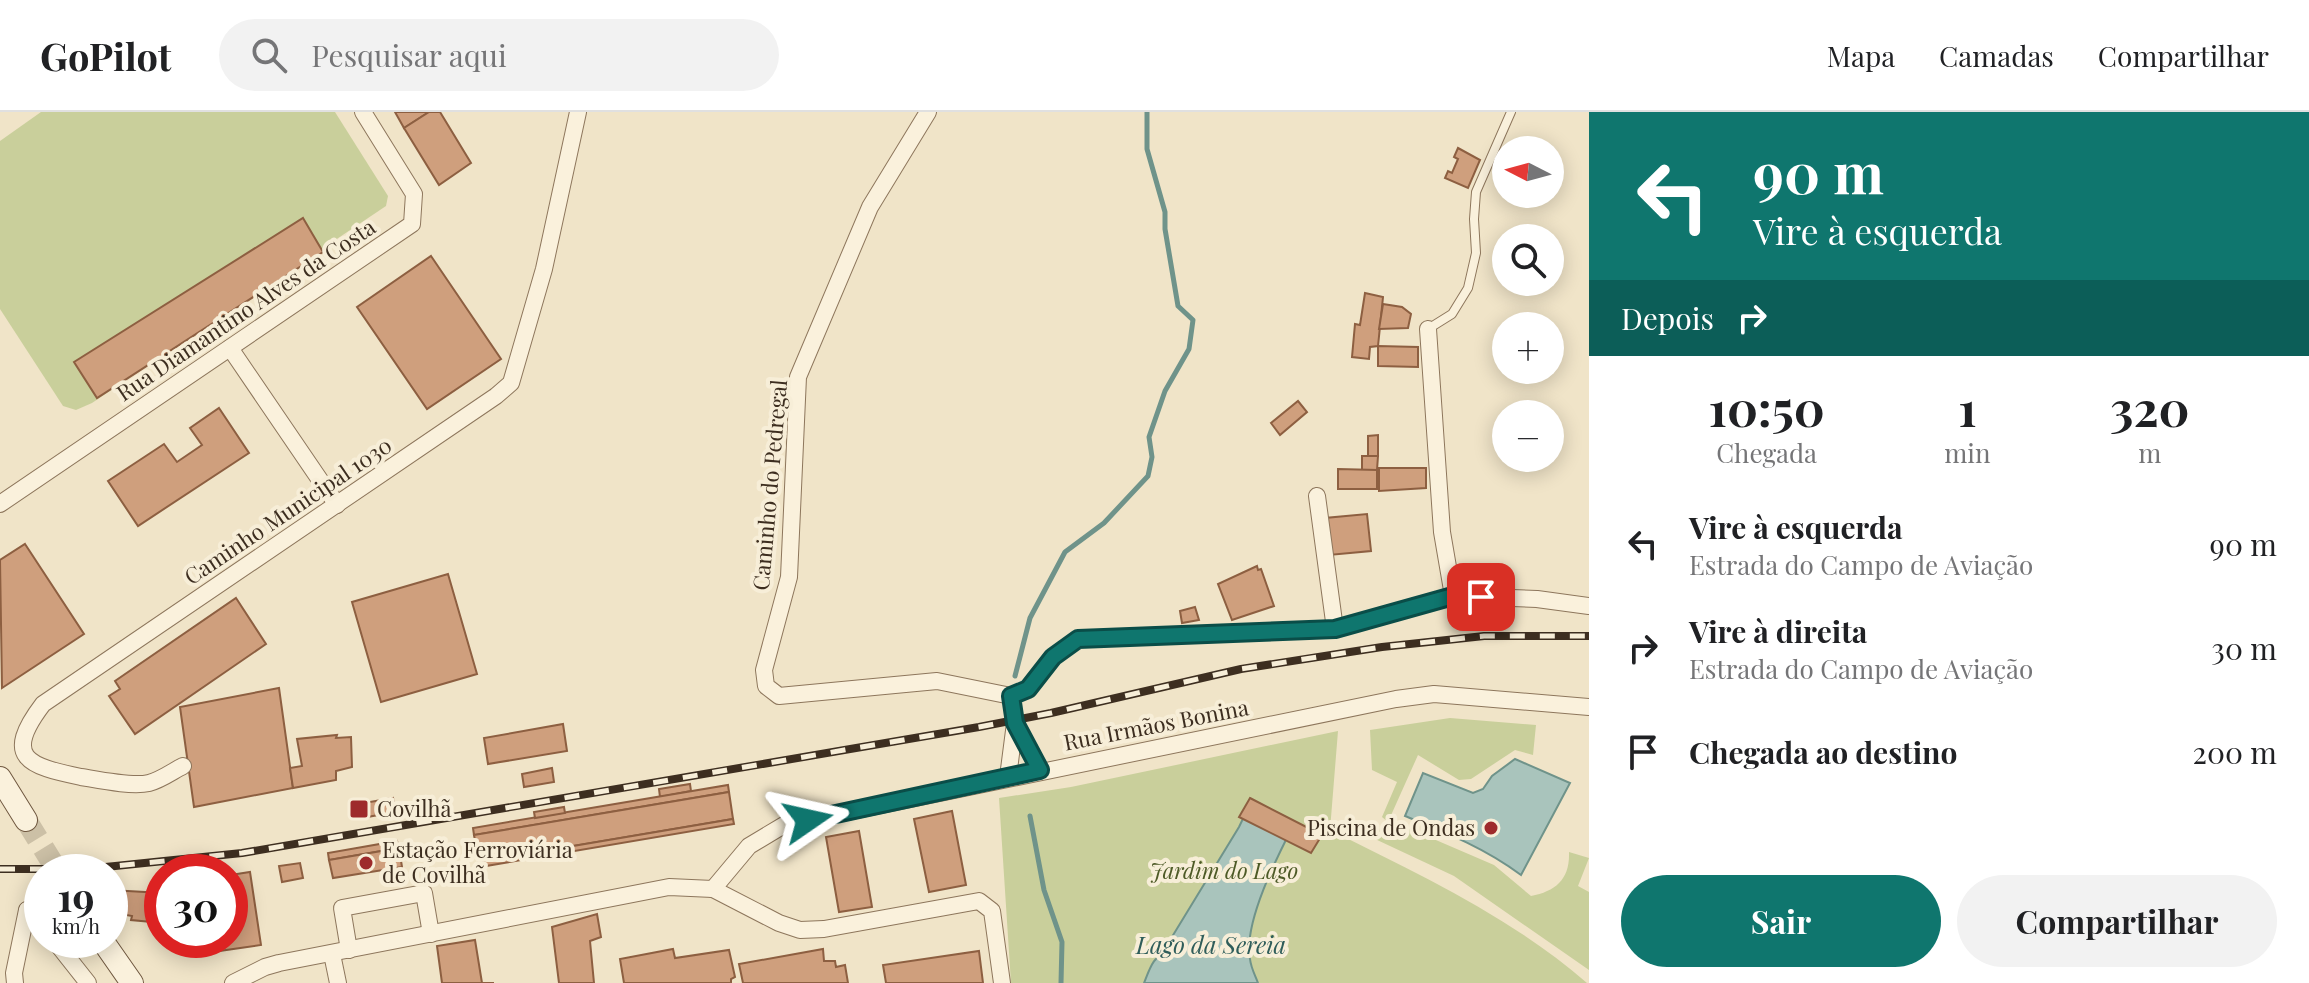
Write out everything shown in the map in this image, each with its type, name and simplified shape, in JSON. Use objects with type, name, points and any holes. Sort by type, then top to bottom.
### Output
[{"type":"main road","points":[[0,778],[26,820]]},
{"type":"main road","points":[[115,958],[132,983]]},
{"type":"street","name":"Rua Diamantino Alves da Costa","points":[[0,504],[412,224],[414,194],[363,112]]},
{"type":"street","name":"Caminho Municipal 1030","points":[[183,766],[149,783],[100,781],[42,769],[25,755],[23,743],[28,723],[43,704],[511,383],[544,269],[578,112]]},
{"type":"street","name":"Caminho do Pedregal","points":[[928,112],[870,207],[798,377],[789,577],[764,670],[766,686],[779,696],[937,681],[1011,696]]},
{"type":"street","points":[[1428,329],[1442,532],[1453,596]]},
{"type":"street","points":[[230,348],[337,505]]},
{"type":"street","points":[[1317,496],[1335,629]]},
{"type":"street","points":[[1008,777],[1015,723],[1011,696],[1028,689],[1053,657],[1078,639],[1335,629],[1453,596],[1537,599],[1589,606]]},
{"type":"street","name":"Rua Irmãos Bonina","points":[[713,889],[749,846],[784,825],[1040,770],[1434,694],[1589,707]]},
{"type":"street","points":[[1015,723],[1040,770]]},
{"type":"street","points":[[233,983],[265,967],[669,887],[713,889],[779,923],[800,930],[824,929],[979,901],[992,911],[1002,983]]},
{"type":"street","points":[[338,983],[342,908],[424,893],[431,934]]},
{"type":"street","points":[[15,983],[14,973],[24,925]]},
{"type":"street","points":[[68,958],[88,983]]},
{"type":"lane","points":[[1428,329],[1452,314],[1468,288],[1476,253],[1476,192],[1511,112]]},
{"type":"green space","points":[[41,112],[335,112],[388,196],[386,206],[92,403],[76,410],[63,406],[0,309],[0,141]]},
{"type":"green space","points":[[1450,718],[1536,725],[1533,755],[1515,750],[1471,779],[1459,780],[1418,755],[1388,822],[1382,817],[1397,782],[1372,770],[1370,730]]},
{"type":"green space","name":"Jardim do Lago","points":[[1338,731],[1330,830],[1496,917],[1558,959],[1587,983],[1011,983],[999,798],[1071,787]]},
{"type":"green space","points":[[1394,822],[1494,865],[1531,896],[1548,891],[1560,882],[1567,870],[1569,852],[1589,858],[1578,886],[1589,892],[1589,970],[1454,876],[1375,839],[1381,826],[1391,830]]},
{"type":"water","name":"Piscina de Ondas","points":[[1515,759],[1570,783],[1521,875],[1480,849],[1405,816],[1423,773],[1473,793],[1483,789],[1492,776]]},
{"type":"water","name":"Lago da Sereia","points":[[1252,800],[1295,822],[1264,889],[1252,927],[1250,959],[1258,983],[1144,983],[1156,959],[1169,950],[1167,945],[1239,827]]},
{"type":"building","points":[[395,112],[429,112],[404,128]]},
{"type":"building","points":[[429,112],[440,112],[471,163],[439,185],[404,128]]},
{"type":"building","points":[[1458,148],[1480,160],[1468,188],[1445,178],[1448,171],[1452,173],[1458,159],[1454,157]]},
{"type":"building","points":[[303,218],[323,252],[97,398],[74,362]]},
{"type":"building","points":[[431,256],[501,359],[427,409],[357,307]]},
{"type":"building","points":[[1365,293],[1383,297],[1378,346],[1370,347],[1369,359],[1352,357],[1355,324],[1360,325]]},
{"type":"building","points":[[1383,304],[1402,307],[1411,314],[1408,328],[1379,329]]},
{"type":"building","points":[[1378,346],[1418,347],[1418,367],[1378,366]]},
{"type":"building","points":[[1298,401],[1307,412],[1280,435],[1271,423]]},
{"type":"building","points":[[219,408],[249,453],[138,526],[108,481],[164,444],[177,462],[202,445],[190,428]]},
{"type":"building","points":[[1378,435],[1378,456],[1368,456],[1368,436]]},
{"type":"building","points":[[1362,456],[1378,456],[1377,470],[1362,470]]},
{"type":"building","points":[[1379,468],[1426,468],[1426,488],[1379,491]]},
{"type":"building","points":[[1338,469],[1377,470],[1377,489],[1338,489]]},
{"type":"building","points":[[1367,514],[1371,551],[1329,555],[1325,518]]},
{"type":"building","points":[[25,544],[84,634],[2,688],[0,560]]},
{"type":"building","points":[[1257,566],[1258,570],[1261,569],[1274,606],[1232,620],[1218,584]]},
{"type":"building","points":[[448,574],[477,674],[381,702],[352,602]]},
{"type":"building","points":[[236,598],[266,644],[135,734],[109,696],[120,689],[115,681]]},
{"type":"building","points":[[1195,607],[1199,620],[1182,623],[1180,611]]},
{"type":"building","points":[[279,688],[293,788],[194,807],[180,707]]},
{"type":"building","points":[[563,724],[567,751],[488,764],[484,738]]},
{"type":"building","points":[[337,735],[336,738],[351,737],[352,767],[336,771],[336,780],[293,788],[290,768],[302,766],[297,739]]},
{"type":"building","points":[[552,768],[554,782],[524,787],[522,774]]},
{"type":"building","points":[[690,784],[691,791],[660,797],[659,789]]},
{"type":"building","points":[[728,785],[729,792],[474,835],[473,828]]},
{"type":"building","points":[[729,792],[733,819],[479,862],[474,835]]},
{"type":"building","points":[[393,798],[396,812],[367,817],[364,803]]},
{"type":"building","points":[[1250,798],[1322,835],[1311,853],[1239,817]]},
{"type":"building","points":[[564,807],[565,813],[535,818],[534,812]]},
{"type":"building","points":[[952,811],[966,885],[929,892],[914,819]]},
{"type":"building","points":[[733,819],[734,824],[480,867],[479,862]]},
{"type":"building","points":[[859,831],[872,907],[839,912],[826,837]]},
{"type":"building","points":[[397,841],[399,848],[329,860],[328,853]]},
{"type":"building","name":"Estação Ferroviária de Covilhã","points":[[399,848],[402,867],[333,878],[329,860]]},
{"type":"building","points":[[300,863],[303,878],[282,882],[279,866]]},
{"type":"building","points":[[248,872],[261,945],[248,947]]},
{"type":"building","points":[[128,891],[144,892],[144,921],[131,920],[132,916],[128,915]]},
{"type":"building","points":[[597,914],[601,937],[590,941],[594,983],[559,983],[552,927]]},
{"type":"building","points":[[475,940],[482,983],[442,983],[437,946]]},
{"type":"building","points":[[673,949],[675,958],[729,950],[735,977],[731,983],[624,983],[620,959]]},
{"type":"building","points":[[823,949],[824,961],[835,961],[836,967],[845,965],[848,983],[743,983],[739,964]]},
{"type":"building","points":[[979,951],[983,983],[886,983],[883,965]]},
{"type":"waterway","points":[[1015,676],[1030,618],[1065,552],[1104,523],[1148,476],[1152,457],[1149,437],[1165,391],[1189,349],[1193,320],[1178,306],[1165,212],[1147,149],[1147,112]]},
{"type":"waterway","points":[[1030,816],[1044,890],[1062,942],[1061,983]]},
{"type":"tunnel","points":[[26,820],[47,854]]},
{"type":"railway","points":[[0,869],[86,869],[242,853],[979,727],[1241,669],[1382,647],[1484,636],[1589,636]]},
{"type":"place","name":"Covilhã","points":[[359,809]]},
{"type":"place","name":"Piscina de Ondas","points":[[1491,828]]},
{"type":"place","name":"Estação Ferroviária de Covilhã","points":[[366,863]]},
{"type":"route","points":[[808,820],[1040,770],[1015,723],[1011,696],[1028,689],[1053,657],[1078,639],[1335,629],[1453,596],[1481,597]]}]
